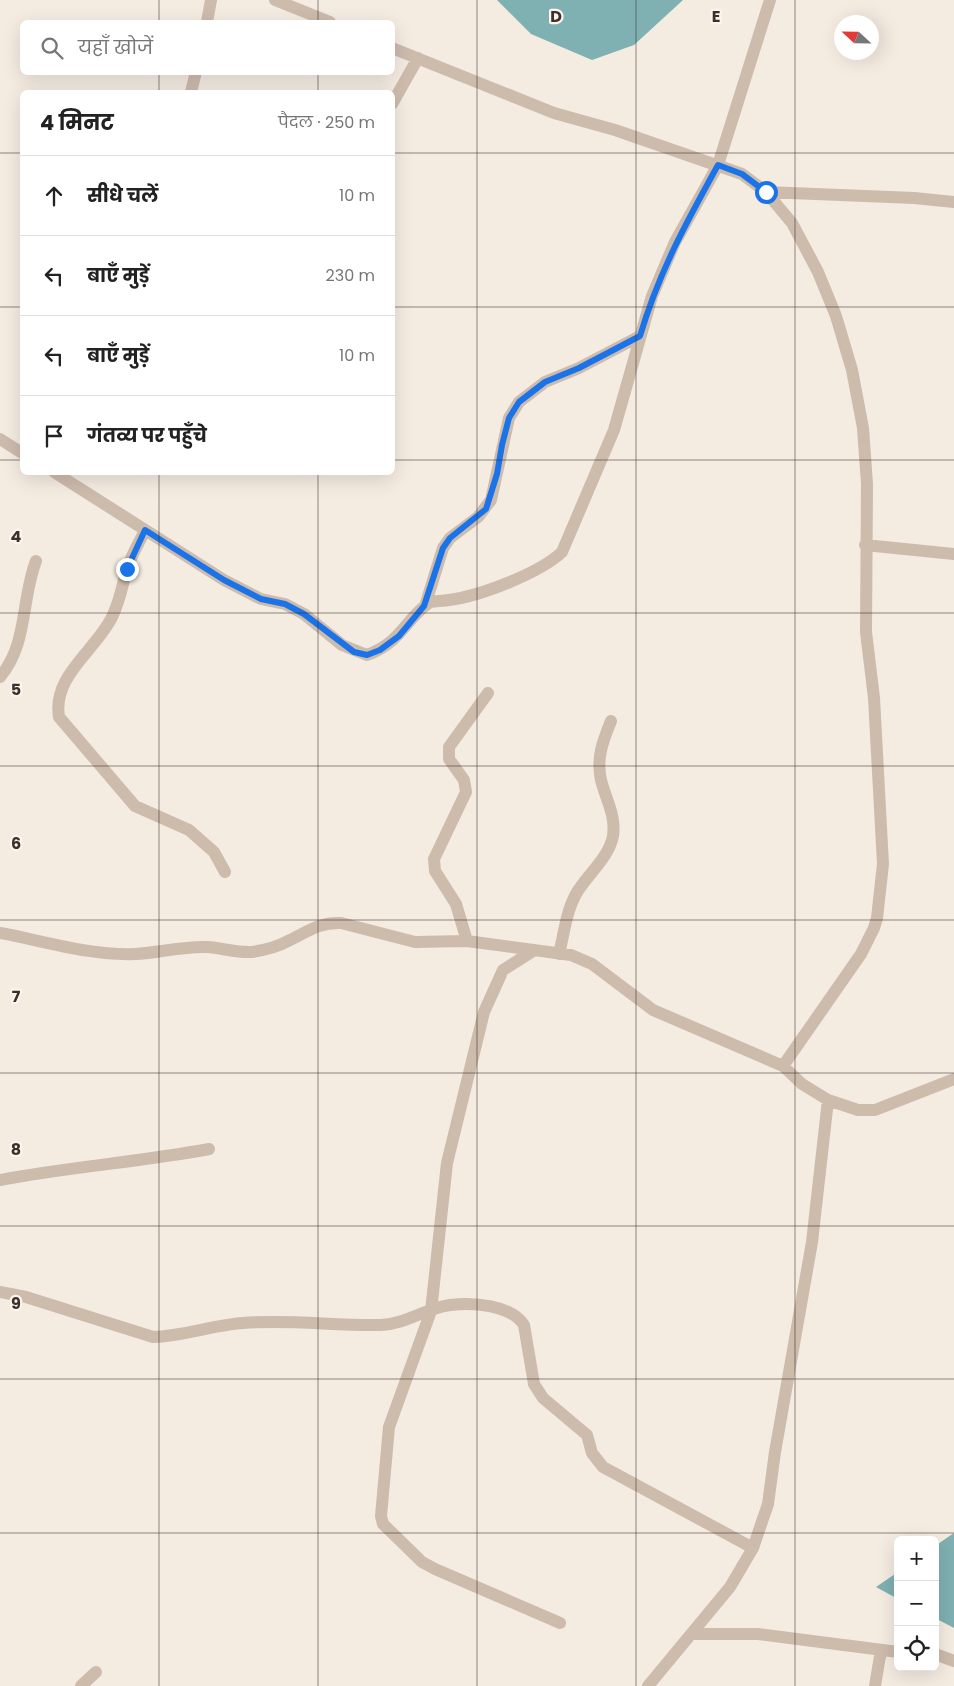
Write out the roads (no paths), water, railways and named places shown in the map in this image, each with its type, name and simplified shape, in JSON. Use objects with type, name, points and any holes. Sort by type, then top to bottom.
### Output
[{"type":"street","points":[[207,20],[212,0]]},
{"type":"street","points":[[275,0],[325,20]]},
{"type":"street","points":[[424,606],[437,601],[450,600],[478,593],[542,568],[562,552],[614,430],[640,336],[659,278],[676,242],[718,165],[770,0]]},
{"type":"street","points":[[395,49],[554,113],[615,130],[742,174],[766,192],[792,223],[818,272],[836,316],[852,370],[863,428],[867,484],[865,545],[866,632],[874,698],[883,864],[877,918],[861,954],[783,1066]]},
{"type":"street","points":[[395,99],[418,58]]},
{"type":"street","points":[[192,90],[195,75]]},
{"type":"street","points":[[766,192],[850,194],[954,202]]},
{"type":"street","points":[[72,477],[145,530],[224,580],[261,599],[285,604],[304,614],[342,645],[367,655],[380,650],[399,636],[424,606],[443,548],[450,538],[478,517],[491,500],[509,418],[519,402],[545,382],[579,368],[640,336]]},
{"type":"street","points":[[0,439],[20,452]]},
{"type":"street","points":[[145,530],[127,569],[122,593],[111,620],[81,658],[61,692],[57,705],[59,717],[135,806],[190,830],[214,852],[225,872]]},
{"type":"street","points":[[865,545],[954,554]]},
{"type":"street","points":[[0,677],[10,666],[20,639],[28,586],[36,561]]},
{"type":"street","points":[[467,941],[456,904],[435,871],[434,859],[466,792],[464,780],[449,759],[449,748],[456,735],[488,693]]},
{"type":"street","points":[[559,954],[570,906],[575,895],[606,852],[613,837],[613,812],[601,780],[600,766],[600,749],[611,721]]},
{"type":"street","points":[[0,933],[83,950],[136,954],[206,947],[249,952],[270,949],[319,924],[329,922],[341,923],[415,942],[467,941],[571,955],[592,964],[654,1010],[783,1066],[802,1084],[828,1100],[858,1110],[875,1110],[954,1079]]},
{"type":"street","points":[[533,951],[503,970],[484,1012],[447,1163],[431,1311],[389,1427],[381,1509],[383,1524],[422,1562],[560,1623]]},
{"type":"street","points":[[648,1686],[730,1587],[753,1548],[768,1504],[775,1452],[812,1242],[828,1100]]},
{"type":"street","points":[[0,1180],[38,1173],[147,1160],[208,1149]]},
{"type":"street","points":[[0,1292],[26,1297],[153,1337],[243,1323],[382,1325],[408,1320],[449,1305],[470,1305],[509,1311],[518,1317],[524,1325],[534,1384],[543,1398],[586,1435],[592,1453],[603,1467],[753,1548]]},
{"type":"street","points":[[692,1634],[758,1634],[894,1652]]},
{"type":"street","points":[[875,1686],[881,1650]]},
{"type":"street","points":[[939,1655],[954,1661]]},
{"type":"street","points":[[81,1686],[96,1672]]},
{"type":"water","points":[[497,0],[683,0],[634,45],[592,60],[531,34]]},
{"type":"water","points":[[954,1533],[954,1628],[939,1620],[939,1543]]},
{"type":"water","points":[[894,1575],[894,1597],[876,1587]]}]
